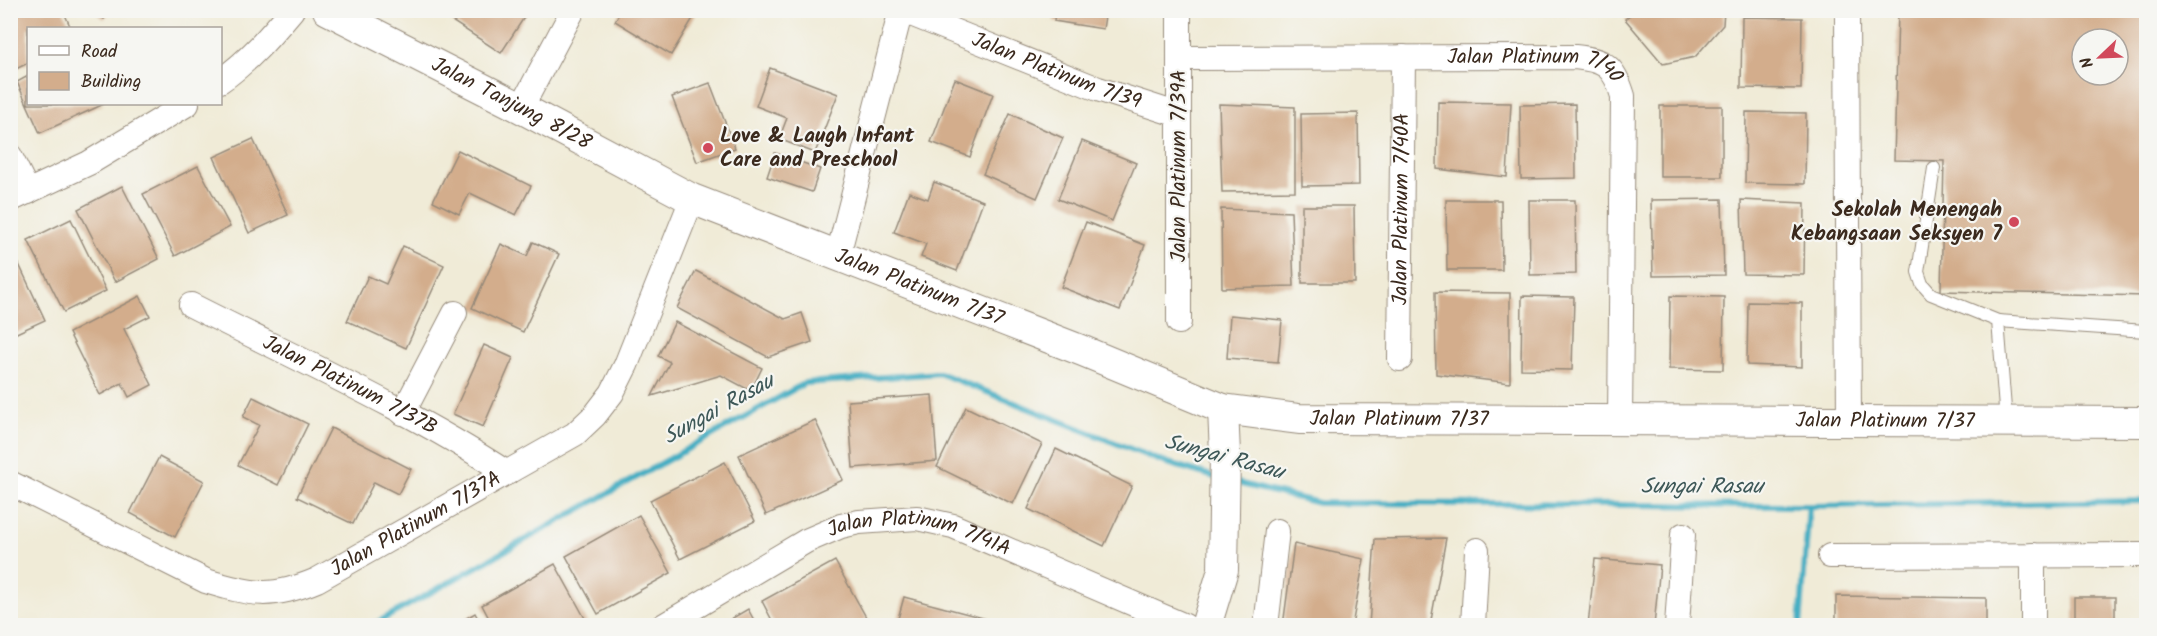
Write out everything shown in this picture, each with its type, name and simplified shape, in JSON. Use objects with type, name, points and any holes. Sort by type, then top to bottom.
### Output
[{"type":"street","points":[[222,80],[234,72],[268,39],[292,10]]},
{"type":"street","name":"Jalan Tanjung 8/28","points":[[328,10],[521,108],[692,199]]},
{"type":"street","points":[[521,108],[573,10]]},
{"type":"street","points":[[838,255],[901,10]]},
{"type":"street","name":"Jalan Platinum 7/39","points":[[901,10],[1098,88],[1179,115]]},
{"type":"street","name":"Jalan Platinum 7/39A","points":[[1179,10],[1179,322]]},
{"type":"street","points":[[1847,10],[1849,422]]},
{"type":"street","name":"Jalan Platinum 7/40A","points":[[1400,359],[1403,57]]},
{"type":"street","name":"Jalan Platinum 7/40","points":[[1179,58],[1575,57],[1597,59],[1617,76],[1623,96],[1620,421]]},
{"type":"street","points":[[10,156],[19,196],[89,163],[185,105]]},
{"type":"street","name":"Jalan Platinum 7/37","points":[[692,199],[1083,351],[1223,409],[1299,419],[2146,422]]},
{"type":"street","name":"Jalan Platinum 7/37A","points":[[10,483],[206,581],[239,592],[263,594],[292,591],[317,580],[575,434],[595,415],[612,393],[626,365],[692,199]]},
{"type":"street","name":"Jalan Platinum 7/37B","points":[[191,305],[466,446],[507,473]]},
{"type":"street","points":[[403,413],[455,313]]},
{"type":"street","points":[[1206,626],[1223,570],[1225,454],[1223,409]]},
{"type":"street","name":"Jalan Platinum 7/41A","points":[[663,626],[806,541],[841,526],[859,522],[917,518],[953,526],[1185,626]]},
{"type":"street","points":[[1266,626],[1276,531]]},
{"type":"street","points":[[1677,626],[1683,535]]},
{"type":"street","points":[[1473,626],[1477,550]]},
{"type":"street","points":[[1830,555],[2146,555]]},
{"type":"street","points":[[2033,555],[2033,626]]},
{"type":"lane","points":[[1934,168],[1918,272],[1922,284],[1931,294],[1998,321],[2146,331]]},
{"type":"lane","points":[[1998,321],[2006,422]]},
{"type":"building","points":[[10,10],[63,10],[70,26],[27,27],[27,64],[14,70],[10,61]]},
{"type":"building","points":[[94,10],[111,10],[104,19]]},
{"type":"building","points":[[439,10],[523,10],[527,13],[501,53],[438,12]]},
{"type":"building","points":[[621,10],[698,10],[671,55],[615,21]]},
{"type":"building","points":[[1055,10],[1106,10],[1103,29],[1054,21]]},
{"type":"building","points":[[1417,10],[1496,10],[1496,16],[1418,16]]},
{"type":"building","points":[[1517,10],[1590,10],[1590,14],[1517,13]]},
{"type":"building","points":[[1636,10],[1724,10],[1723,25],[1695,57],[1663,64],[1625,19]]},
{"type":"building","name":"Sekolah Menengah Kebangsaan Seksyen 7","points":[[1933,10],[2146,10],[2146,296],[1941,291],[1944,161],[1894,160],[1898,13],[1933,14]]},
{"type":"building","points":[[1742,17],[1802,18],[1801,89],[1741,88]]},
{"type":"building","points":[[770,68],[838,94],[815,153],[779,139],[787,118],[756,106]]},
{"type":"building","points":[[27,77],[27,104],[17,82]]},
{"type":"building","points":[[955,79],[993,94],[970,157],[931,142]]},
{"type":"building","points":[[710,83],[735,148],[697,162],[672,97]]},
{"type":"building","points":[[1438,102],[1511,103],[1507,177],[1437,169]]},
{"type":"building","points":[[1219,104],[1295,107],[1295,191],[1222,192]]},
{"type":"building","points":[[1575,104],[1576,178],[1521,179],[1520,105]]},
{"type":"building","points":[[27,105],[102,105],[40,133]]},
{"type":"building","points":[[1660,106],[1722,106],[1722,177],[1660,177]]},
{"type":"building","points":[[1746,112],[1806,113],[1805,184],[1745,183]]},
{"type":"building","points":[[1358,113],[1359,185],[1302,186],[1301,114]]},
{"type":"building","points":[[1010,114],[1063,138],[1037,198],[983,174]]},
{"type":"building","points":[[253,139],[288,215],[249,233],[214,157]]},
{"type":"building","points":[[1082,141],[1136,163],[1112,221],[1058,199]]},
{"type":"building","points":[[458,150],[531,186],[516,215],[470,193],[459,214],[433,201]]},
{"type":"building","points":[[775,153],[820,169],[812,192],[767,177]]},
{"type":"building","points":[[198,166],[230,227],[175,256],[143,194]]},
{"type":"building","points":[[934,182],[983,201],[957,271],[921,257],[926,244],[894,232],[909,192],[928,199]]},
{"type":"building","points":[[122,186],[159,259],[115,282],[78,209]]},
{"type":"building","points":[[1722,199],[1724,275],[1653,276],[1651,200]]},
{"type":"building","points":[[1446,200],[1501,200],[1502,270],[1447,270]]},
{"type":"building","points":[[1529,200],[1575,200],[1576,274],[1530,275]]},
{"type":"building","points":[[1741,200],[1805,203],[1804,275],[1743,274]]},
{"type":"building","points":[[1302,206],[1354,206],[1355,283],[1302,283]]},
{"type":"building","points":[[1221,209],[1291,212],[1294,286],[1222,288]]},
{"type":"building","points":[[71,219],[106,291],[64,312],[28,240]]},
{"type":"building","points":[[1086,222],[1145,245],[1120,310],[1061,287]]},
{"type":"building","points":[[533,242],[559,254],[523,332],[472,308],[501,244],[527,256]]},
{"type":"building","points":[[403,246],[444,265],[406,348],[347,321],[368,276],[386,284]]},
{"type":"building","points":[[17,260],[45,320],[10,336],[10,263]]},
{"type":"building","points":[[696,271],[785,319],[802,313],[812,342],[768,357],[677,308]]},
{"type":"building","points":[[1435,292],[1510,293],[1510,383],[1436,374]]},
{"type":"building","points":[[140,296],[150,316],[124,329],[152,385],[129,397],[122,383],[100,395],[69,333]]},
{"type":"building","points":[[1522,296],[1574,297],[1572,370],[1521,369]]},
{"type":"building","points":[[1670,296],[1724,297],[1723,370],[1669,369]]},
{"type":"building","points":[[1748,302],[1802,303],[1802,367],[1747,365]]},
{"type":"building","points":[[1230,315],[1282,320],[1278,362],[1227,358]]},
{"type":"building","points":[[675,322],[762,368],[751,391],[721,375],[652,396],[670,362],[658,356]]},
{"type":"building","points":[[484,345],[513,358],[483,427],[453,414]]},
{"type":"building","points":[[932,395],[937,461],[853,468],[848,401]]},
{"type":"building","points":[[253,397],[308,424],[278,485],[238,465],[259,425],[243,417]]},
{"type":"building","points":[[966,407],[1042,444],[1013,504],[937,467]]},
{"type":"building","points":[[815,420],[843,480],[766,515],[739,455]]},
{"type":"building","points":[[331,428],[411,469],[398,494],[374,482],[353,524],[297,497]]},
{"type":"building","points":[[1056,449],[1132,486],[1104,546],[1028,509]]},
{"type":"building","points":[[159,457],[204,481],[175,537],[130,513]]},
{"type":"building","points":[[725,462],[755,521],[680,559],[650,500]]},
{"type":"building","points":[[639,515],[671,573],[598,614],[566,556]]},
{"type":"building","points":[[1446,538],[1430,626],[1369,626],[1375,539]]},
{"type":"building","points":[[1294,544],[1364,559],[1352,626],[1283,626]]},
{"type":"building","points":[[1595,559],[1660,565],[1654,626],[1588,626]]},
{"type":"building","points":[[835,561],[867,619],[855,626],[775,626],[762,601]]},
{"type":"building","points":[[555,564],[587,622],[581,626],[493,626],[482,605]]},
{"type":"building","points":[[1836,596],[1986,598],[1986,626],[1836,626]]},
{"type":"building","points":[[904,597],[987,619],[985,626],[896,626]]},
{"type":"building","points":[[2074,597],[2115,597],[2115,626],[2074,626]]},
{"type":"building","points":[[2143,598],[2146,598],[2146,626],[2144,626]]},
{"type":"building","points":[[748,609],[757,626],[719,626]]},
{"type":"building","points":[[475,613],[482,626],[453,626]]},
{"type":"waterway","name":"Sungai Rasau","points":[[371,626],[805,383],[939,373],[1161,461],[1215,477]]},
{"type":"waterway","name":"Sungai Rasau","points":[[1233,482],[1319,503],[1809,506],[2146,501]]},
{"type":"waterway","points":[[1800,626],[1809,506]]},
{"type":"place","name":"Love & Laugh Infant Care and Preschool","points":[[708,148]]},
{"type":"place","name":"Sekolah Menengah Kebangsaan Seksyen 7","points":[[2014,222]]}]
